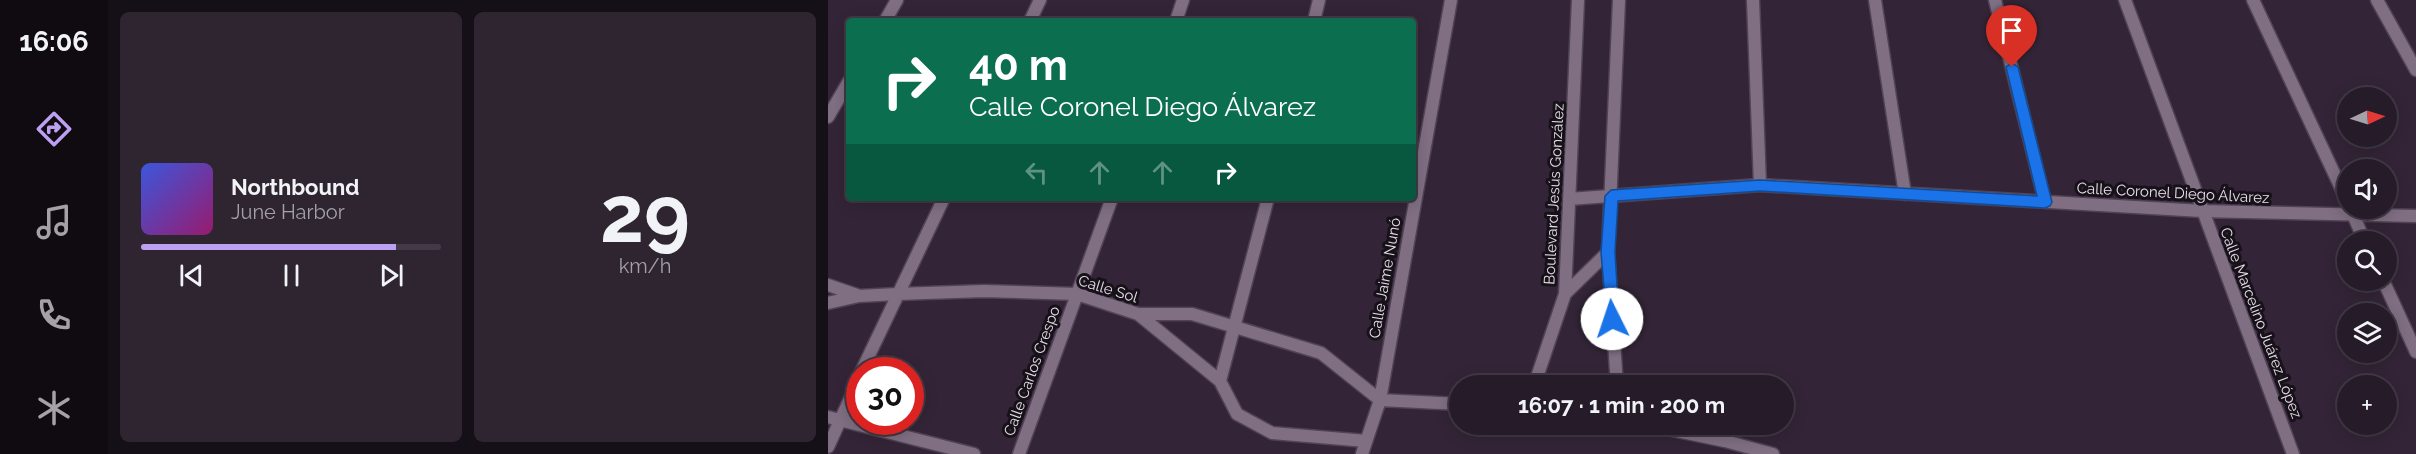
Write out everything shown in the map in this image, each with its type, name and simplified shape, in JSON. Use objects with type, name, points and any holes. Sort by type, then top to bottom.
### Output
[{"type":"street","points":[[887,18],[897,0]]},
{"type":"street","points":[[1031,18],[1040,0]]},
{"type":"street","points":[[1177,18],[1183,0]]},
{"type":"street","points":[[1315,18],[1319,0]]},
{"type":"street","name":"Calle Jaime Nunó","points":[[1416,197],[1451,0]]},
{"type":"street","name":"Boulevard Jesús González","points":[[1538,375],[1565,294],[1578,0]]},
{"type":"street","points":[[1616,375],[1608,252],[1619,0]]},
{"type":"street","points":[[1753,0],[1760,185]]},
{"type":"street","points":[[1875,0],[1905,194]]},
{"type":"street","points":[[1995,0],[2045,202]]},
{"type":"street","name":"Calle Marcelino Juárez López","points":[[2125,0],[2293,454]]},
{"type":"street","points":[[2253,0],[2337,179]]},
{"type":"street","points":[[2377,0],[2416,70]]},
{"type":"street","points":[[828,117],[846,86]]},
{"type":"street","name":"Calle Coronel Diego Álvarez","points":[[1569,199],[1760,185],[2202,211],[2337,212]]},
{"type":"street","points":[[868,357],[943,201]]},
{"type":"street","name":"Calle Carlos Crespo","points":[[1019,454],[1111,201]]},
{"type":"street","points":[[1220,381],[1267,201]]},
{"type":"street","name":"Calle Jaime Nunó","points":[[1364,448],[1380,400],[1415,201]]},
{"type":"street","name":"Calle Coronel Diego Álvarez","points":[[2397,215],[2416,216]]},
{"type":"street","points":[[1565,294],[1608,252]]},
{"type":"street","points":[[828,285],[859,296]]},
{"type":"street","name":"Calle Sol","points":[[828,303],[859,296],[897,294],[984,291],[1077,294],[1138,314],[1220,381],[1237,414],[1272,433],[1364,448]]},
{"type":"street","points":[[2388,291],[2416,352]]},
{"type":"street","points":[[1138,314],[1192,314],[1321,353],[1380,400],[1449,403]]},
{"type":"street","points":[[828,447],[834,418],[846,399]]},
{"type":"street","points":[[834,418],[974,454]]},
{"type":"street","points":[[1696,435],[1773,454]]},
{"type":"route","points":[[1612,319],[1608,252],[1611,196],[1760,185],[2045,202],[2012,67]]}]
